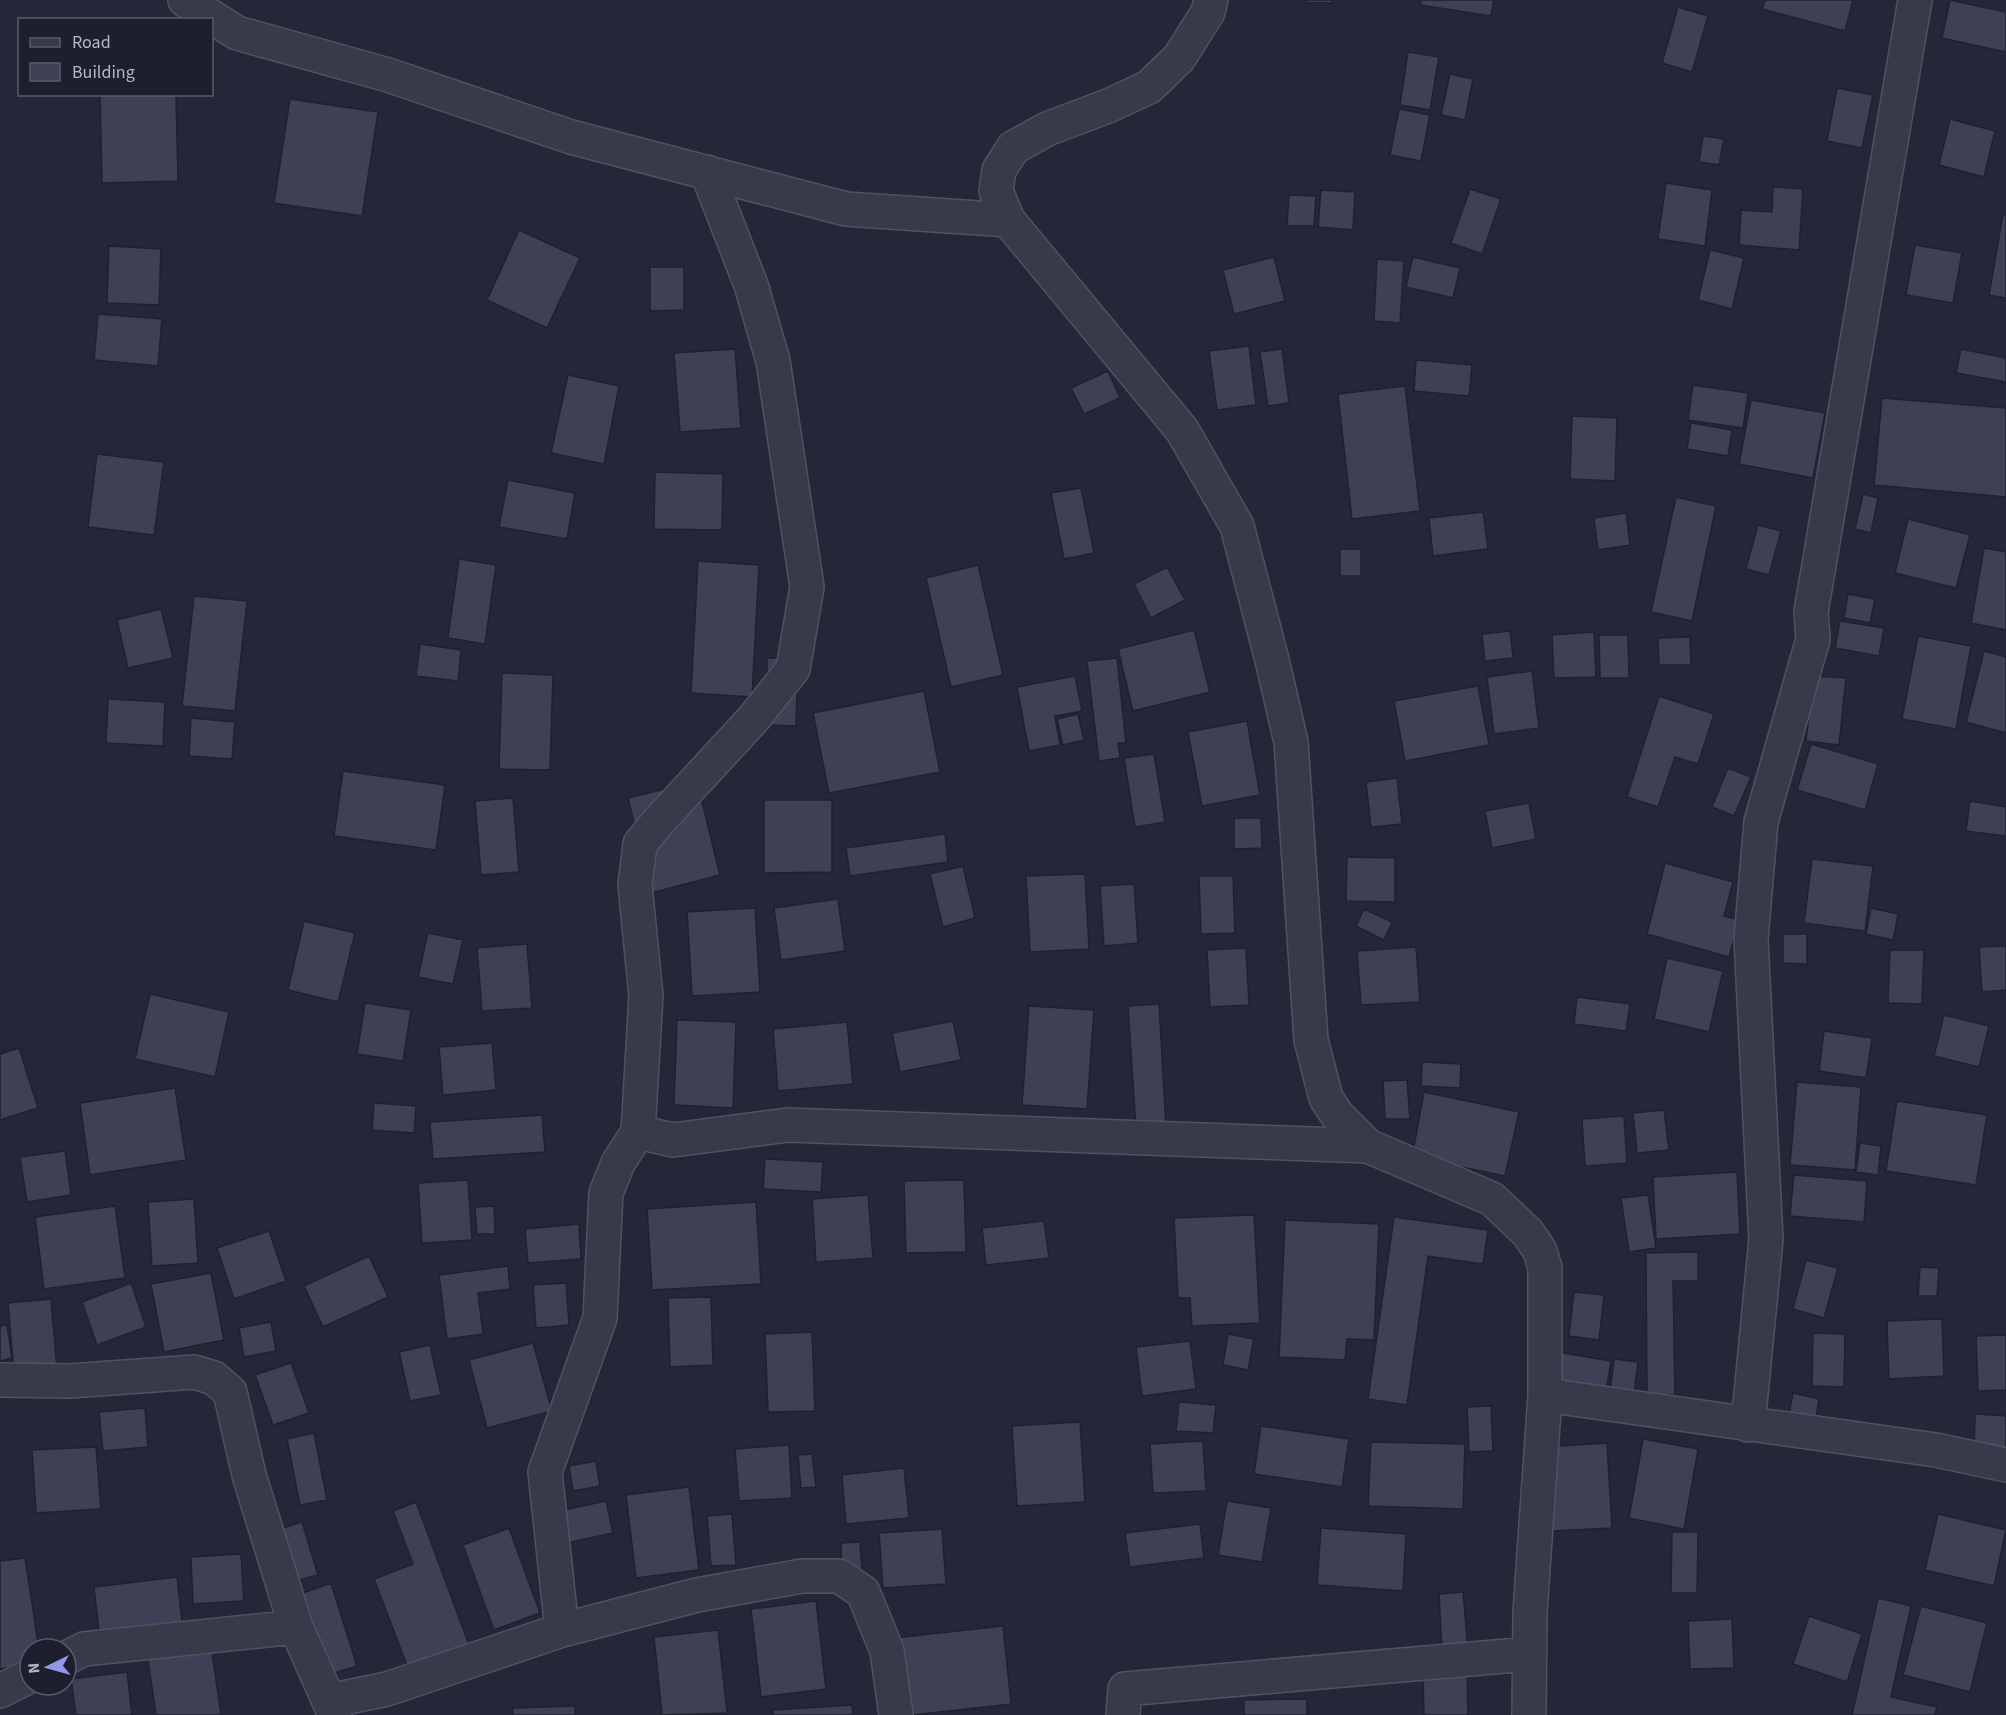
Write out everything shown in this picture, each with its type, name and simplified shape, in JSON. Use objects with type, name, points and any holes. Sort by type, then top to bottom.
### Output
[{"type":"street","points":[[185,0],[237,33],[388,75],[570,137],[846,209],[1008,220]]},
{"type":"street","points":[[1211,0],[1208,12],[1179,58],[1149,87],[1108,106],[1047,129],[1013,148],[999,170],[996,191],[1008,220],[1182,430],[1237,526],[1291,742],[1311,1040],[1326,1098],[1338,1115],[1368,1146]]},
{"type":"street","points":[[1748,1425],[1766,1239],[1751,939],[1761,822],[1813,639],[1810,612],[1915,0]]},
{"type":"street","points":[[562,1630],[545,1472],[600,1318],[606,1193],[618,1163],[638,1132],[646,996],[635,885],[640,844],[754,718],[793,669],[807,587],[773,361],[751,285],[707,172]]},
{"type":"street","points":[[638,1132],[673,1140],[788,1125],[1368,1146],[1492,1199],[1528,1233],[1540,1251],[1545,1268],[1545,1395],[1530,1612],[1529,1715]]},
{"type":"street","points":[[0,1380],[70,1381],[194,1372],[214,1378],[230,1392],[249,1475],[296,1627],[332,1708],[562,1630],[697,1595],[802,1576],[839,1576],[863,1592],[886,1651],[896,1715]]},
{"type":"street","points":[[1545,1395],[1936,1450],[2006,1466]]},
{"type":"street","points":[[78,1652],[84,1649],[296,1627]]},
{"type":"street","points":[[1123,1715],[1125,1689],[1529,1654]]},
{"type":"street","points":[[0,1691],[18,1682]]},
{"type":"building","points":[[1306,0],[1332,0],[1332,3],[1306,3]]},
{"type":"building","points":[[1421,0],[1494,0],[1491,16],[1420,5]]},
{"type":"building","points":[[1765,0],[1853,0],[1845,31],[1762,9]]},
{"type":"building","points":[[1950,0],[2006,12],[2006,52],[1942,38]]},
{"type":"building","points":[[1678,7],[1708,16],[1692,72],[1662,63]]},
{"type":"building","points":[[1408,52],[1439,57],[1430,110],[1400,105]]},
{"type":"building","points":[[1450,74],[1473,79],[1465,120],[1441,115]]},
{"type":"building","points":[[1837,88],[1873,95],[1862,148],[1827,141]]},
{"type":"building","points":[[100,96],[176,96],[178,181],[102,183]]},
{"type":"building","points":[[290,99],[378,112],[362,216],[274,203]]},
{"type":"building","points":[[1399,109],[1430,115],[1421,161],[1390,155]]},
{"type":"building","points":[[1950,119],[1995,131],[1984,177],[1939,165]]},
{"type":"building","points":[[1703,136],[1724,139],[1719,165],[1699,162]]},
{"type":"building","points":[[1666,183],[1712,190],[1705,246],[1658,239]]},
{"type":"building","points":[[1773,187],[1803,189],[1799,250],[1739,245],[1741,210],[1772,212]]},
{"type":"building","points":[[1470,189],[1501,199],[1482,254],[1451,243]]},
{"type":"building","points":[[1321,190],[1355,192],[1353,230],[1318,227]]},
{"type":"building","points":[[1289,195],[1316,196],[1314,226],[1287,226]]},
{"type":"building","points":[[2003,214],[2006,215],[2006,298],[1989,295]]},
{"type":"building","points":[[519,230],[580,258],[547,328],[487,300]]},
{"type":"building","points":[[1915,245],[1962,253],[1953,303],[1906,295]]},
{"type":"building","points":[[109,246],[161,249],[159,305],[107,303]]},
{"type":"building","points":[[1710,250],[1744,258],[1732,309],[1698,300]]},
{"type":"building","points":[[1274,257],[1285,301],[1234,314],[1223,270]]},
{"type":"building","points":[[1413,257],[1460,268],[1453,298],[1406,287]]},
{"type":"building","points":[[1377,259],[1404,261],[1400,323],[1374,321]]},
{"type":"building","points":[[650,267],[684,267],[684,310],[650,311]]},
{"type":"building","points":[[98,314],[162,319],[158,366],[94,360]]},
{"type":"building","points":[[1249,346],[1256,405],[1217,410],[1209,351]]},
{"type":"building","points":[[735,349],[741,428],[680,432],[674,353]]},
{"type":"building","points":[[1282,349],[1289,403],[1268,406],[1260,352]]},
{"type":"building","points":[[1961,349],[2006,358],[2006,382],[1956,373]]},
{"type":"building","points":[[1416,360],[1472,365],[1469,396],[1414,391]]},
{"type":"building","points":[[1108,371],[1120,398],[1084,414],[1071,388]]},
{"type":"building","points":[[568,375],[619,386],[604,464],[551,453]]},
{"type":"building","points":[[1693,385],[1748,393],[1743,428],[1688,420]]},
{"type":"building","points":[[1405,386],[1420,511],[1352,519],[1338,394]]},
{"type":"building","points":[[1882,398],[2006,408],[2006,497],[1874,485]]},
{"type":"building","points":[[1751,400],[1825,413],[1813,478],[1739,464]]},
{"type":"building","points":[[1572,416],[1617,418],[1615,481],[1570,479]]},
{"type":"building","points":[[1691,423],[1732,430],[1728,456],[1687,449]]},
{"type":"building","points":[[97,454],[164,462],[154,535],[88,527]]},
{"type":"building","points":[[655,472],[723,474],[722,530],[654,529]]},
{"type":"building","points":[[508,480],[575,493],[567,539],[499,527]]},
{"type":"building","points":[[1081,488],[1094,553],[1064,559],[1051,493]]},
{"type":"building","points":[[1863,494],[1878,498],[1871,533],[1855,529]]},
{"type":"building","points":[[1676,497],[1716,506],[1692,621],[1651,612]]},
{"type":"building","points":[[1483,512],[1488,549],[1433,556],[1429,518]]},
{"type":"building","points":[[1626,513],[1630,545],[1598,550],[1594,518]]},
{"type":"building","points":[[1908,519],[1970,535],[1956,588],[1895,573]]},
{"type":"building","points":[[1758,525],[1781,531],[1769,575],[1746,569]]},
{"type":"building","points":[[1984,548],[2006,552],[2006,630],[1971,623]]},
{"type":"building","points":[[1340,549],[1361,549],[1361,576],[1340,576]]},
{"type":"building","points":[[459,559],[496,565],[485,644],[448,638]]},
{"type":"building","points":[[698,561],[759,565],[752,697],[691,693]]},
{"type":"building","points":[[978,565],[1003,675],[951,687],[926,578]]},
{"type":"building","points":[[1167,567],[1185,600],[1151,618],[1134,584]]},
{"type":"building","points":[[1848,594],[1875,599],[1870,623],[1844,618]]},
{"type":"building","points":[[194,596],[247,601],[235,711],[182,706]]},
{"type":"building","points":[[161,609],[173,658],[128,668],[117,620]]},
{"type":"building","points":[[1840,621],[1884,628],[1879,656],[1835,648]]},
{"type":"building","points":[[1194,630],[1210,692],[1133,711],[1118,649]]},
{"type":"building","points":[[1510,631],[1513,658],[1485,661],[1482,634]]},
{"type":"building","points":[[1594,632],[1596,677],[1554,678],[1552,635]]},
{"type":"building","points":[[1599,635],[1628,635],[1629,678],[1600,678]]},
{"type":"building","points":[[1918,636],[1971,646],[1956,729],[1902,719]]},
{"type":"building","points":[[1690,637],[1691,665],[1659,665],[1658,638]]},
{"type":"building","points":[[420,644],[461,650],[458,681],[416,676]]},
{"type":"building","points":[[1984,651],[2006,657],[2006,733],[1966,722]]},
{"type":"building","points":[[767,658],[798,658],[796,726],[766,725]]},
{"type":"building","points":[[1117,658],[1126,743],[1118,743],[1120,758],[1099,761],[1087,661]]},
{"type":"building","points":[[1532,671],[1539,728],[1494,734],[1487,677]]},
{"type":"building","points":[[502,673],[553,675],[550,770],[499,769]]},
{"type":"building","points":[[1075,676],[1082,711],[1055,716],[1060,745],[1029,751],[1017,687]]},
{"type":"building","points":[[1813,676],[1846,678],[1839,745],[1806,741]]},
{"type":"building","points":[[1478,686],[1489,745],[1405,761],[1394,701]]},
{"type":"building","points":[[924,691],[940,772],[829,793],[813,713]]},
{"type":"building","points":[[1659,696],[1714,714],[1698,764],[1675,757],[1658,807],[1627,797]]},
{"type":"building","points":[[108,699],[165,702],[163,746],[106,743]]},
{"type":"building","points":[[1078,714],[1084,740],[1063,745],[1057,719]]},
{"type":"building","points":[[191,718],[235,722],[232,759],[189,756]]},
{"type":"building","points":[[1247,721],[1260,795],[1202,806],[1188,732]]},
{"type":"building","points":[[1811,744],[1878,764],[1865,810],[1797,790]]},
{"type":"building","points":[[1154,754],[1165,822],[1135,827],[1124,758]]},
{"type":"building","points":[[1728,768],[1751,777],[1734,816],[1712,807]]},
{"type":"building","points":[[343,771],[445,785],[436,850],[334,836]]},
{"type":"building","points":[[1397,778],[1402,824],[1371,827],[1366,782]]},
{"type":"building","points":[[697,781],[720,875],[651,893],[628,798]]},
{"type":"building","points":[[513,798],[519,872],[481,875],[475,801]]},
{"type":"building","points":[[764,800],[832,800],[832,872],[764,873]]},
{"type":"building","points":[[1970,801],[2006,807],[2006,836],[1966,831]]},
{"type":"building","points":[[1529,803],[1536,839],[1492,848],[1485,811]]},
{"type":"building","points":[[1234,818],[1261,818],[1262,848],[1234,849]]},
{"type":"building","points":[[945,834],[948,862],[850,876],[846,848]]},
{"type":"building","points":[[1347,857],[1395,858],[1395,902],[1346,901]]},
{"type":"building","points":[[1812,859],[1873,866],[1865,931],[1804,923]]},
{"type":"building","points":[[1665,863],[1733,882],[1724,916],[1739,920],[1729,957],[1647,934]]},
{"type":"building","points":[[963,866],[975,918],[943,927],[930,874]]},
{"type":"building","points":[[1085,874],[1089,949],[1030,952],[1026,876]]},
{"type":"building","points":[[1199,876],[1233,876],[1235,933],[1201,934]]},
{"type":"building","points":[[1134,884],[1138,943],[1104,946],[1100,886]]},
{"type":"building","points":[[838,899],[845,951],[781,960],[774,908]]},
{"type":"building","points":[[755,908],[760,992],[692,996],[687,912]]},
{"type":"building","points":[[1871,908],[1898,914],[1893,940],[1866,934]]},
{"type":"building","points":[[1364,909],[1392,922],[1384,940],[1356,926]]},
{"type":"building","points":[[304,921],[355,933],[338,1002],[288,990]]},
{"type":"building","points":[[428,933],[463,940],[453,984],[418,977]]},
{"type":"building","points":[[1783,934],[1807,934],[1807,964],[1783,963]]},
{"type":"building","points":[[527,944],[532,1008],[482,1011],[477,948]]},
{"type":"building","points":[[2006,946],[2006,990],[1982,992],[1979,947]]},
{"type":"building","points":[[1416,947],[1420,1002],[1361,1005],[1357,951]]},
{"type":"building","points":[[1246,948],[1249,1005],[1210,1007],[1207,950]]},
{"type":"building","points":[[1890,950],[1924,950],[1922,1004],[1888,1003]]},
{"type":"building","points":[[1667,958],[1723,971],[1709,1032],[1654,1019]]},
{"type":"building","points":[[150,994],[229,1012],[215,1077],[135,1059]]},
{"type":"building","points":[[1577,997],[1630,1004],[1626,1031],[1574,1024]]},
{"type":"building","points":[[365,1003],[411,1010],[403,1061],[357,1054]]},
{"type":"building","points":[[1159,1004],[1166,1126],[1136,1128],[1128,1006]]},
{"type":"building","points":[[1029,1006],[1094,1010],[1087,1109],[1022,1105]]},
{"type":"building","points":[[1944,1015],[1989,1026],[1979,1067],[1934,1056]]},
{"type":"building","points":[[677,1020],[736,1022],[733,1108],[674,1105]]},
{"type":"building","points":[[953,1021],[961,1060],[900,1072],[892,1033]]},
{"type":"building","points":[[847,1022],[853,1084],[778,1091],[773,1029]]},
{"type":"building","points":[[1824,1031],[1872,1038],[1866,1078],[1819,1071]]},
{"type":"building","points":[[492,1043],[496,1090],[443,1095],[439,1047]]},
{"type":"building","points":[[19,1048],[38,1108],[0,1120],[0,1054]]},
{"type":"building","points":[[1422,1062],[1461,1064],[1460,1088],[1421,1086]]},
{"type":"building","points":[[1407,1080],[1410,1119],[1385,1119],[1383,1081]]},
{"type":"building","points":[[1797,1082],[1861,1087],[1855,1170],[1790,1165]]},
{"type":"building","points":[[175,1088],[186,1160],[90,1175],[80,1103]]},
{"type":"building","points":[[1424,1092],[1519,1112],[1505,1176],[1412,1157]]},
{"type":"building","points":[[1897,1101],[1987,1115],[1976,1185],[1886,1171]]},
{"type":"building","points":[[374,1103],[416,1106],[414,1133],[372,1130]]},
{"type":"building","points":[[1664,1110],[1669,1150],[1637,1153],[1633,1113]]},
{"type":"building","points":[[542,1115],[545,1152],[433,1159],[430,1122]]},
{"type":"building","points":[[1624,1116],[1627,1163],[1585,1166],[1582,1119]]},
{"type":"building","points":[[1860,1143],[1881,1146],[1878,1175],[1856,1172]]},
{"type":"building","points":[[65,1151],[71,1195],[27,1202],[20,1157]]},
{"type":"building","points":[[765,1159],[823,1162],[821,1192],[763,1189]]},
{"type":"building","points":[[1737,1172],[1740,1234],[1656,1239],[1653,1177]]},
{"type":"building","points":[[1794,1175],[1867,1181],[1864,1222],[1790,1216]]},
{"type":"building","points":[[468,1180],[472,1240],[422,1243],[418,1183]]},
{"type":"building","points":[[964,1180],[966,1252],[906,1253],[904,1181]]},
{"type":"building","points":[[868,1195],[873,1258],[816,1262],[812,1199]]},
{"type":"building","points":[[1648,1195],[1656,1248],[1629,1252],[1621,1198]]},
{"type":"building","points":[[194,1199],[198,1263],[152,1266],[148,1202]]},
{"type":"building","points":[[756,1202],[761,1284],[652,1290],[647,1209]]},
{"type":"building","points":[[115,1206],[125,1278],[44,1289],[35,1217]]},
{"type":"building","points":[[494,1206],[495,1234],[477,1234],[475,1207]]},
{"type":"building","points":[[1254,1215],[1260,1323],[1192,1326],[1190,1298],[1178,1298],[1174,1218]]},
{"type":"building","points":[[1394,1217],[1488,1230],[1483,1264],[1428,1256],[1407,1405],[1368,1399]]},
{"type":"building","points":[[1285,1220],[1379,1224],[1374,1340],[1347,1339],[1345,1360],[1279,1357]]},
{"type":"building","points":[[1044,1221],[1049,1258],[986,1265],[982,1228]]},
{"type":"building","points":[[579,1224],[581,1259],[528,1263],[525,1229]]},
{"type":"building","points":[[269,1231],[286,1281],[234,1299],[217,1248]]},
{"type":"building","points":[[1698,1252],[1698,1281],[1673,1281],[1675,1395],[1647,1395],[1646,1253]]},
{"type":"building","points":[[369,1256],[388,1297],[323,1327],[304,1286]]},
{"type":"building","points":[[1806,1260],[1838,1268],[1824,1318],[1793,1309]]},
{"type":"building","points":[[508,1266],[510,1289],[478,1293],[483,1334],[447,1339],[439,1275]]},
{"type":"building","points":[[1920,1267],[1939,1268],[1937,1296],[1918,1296]]},
{"type":"building","points":[[211,1273],[224,1340],[164,1352],[151,1284]]},
{"type":"building","points":[[131,1283],[146,1327],[97,1345],[82,1302]]},
{"type":"building","points":[[566,1283],[569,1325],[536,1328],[533,1285]]},
{"type":"building","points":[[1574,1292],[1604,1295],[1599,1340],[1569,1336]]},
{"type":"building","points":[[711,1297],[713,1365],[670,1367],[668,1298]]},
{"type":"building","points":[[51,1299],[57,1369],[14,1373],[8,1303]]},
{"type":"building","points":[[1942,1319],[1944,1376],[1889,1379],[1887,1321]]},
{"type":"building","points":[[271,1322],[276,1351],[244,1357],[239,1328]]},
{"type":"building","points":[[7,1325],[12,1358],[0,1361],[0,1326]]},
{"type":"building","points":[[812,1332],[815,1411],[768,1412],[765,1334]]},
{"type":"building","points":[[1813,1333],[1845,1334],[1844,1387],[1812,1386]]},
{"type":"building","points":[[1228,1334],[1254,1339],[1248,1370],[1223,1365]]},
{"type":"building","points":[[2006,1335],[2006,1390],[1978,1391],[1976,1336]]},
{"type":"building","points":[[1190,1341],[1196,1389],[1142,1396],[1136,1347]]},
{"type":"building","points":[[533,1343],[552,1411],[487,1428],[469,1360]]},
{"type":"building","points":[[430,1345],[441,1395],[410,1401],[399,1352]]},
{"type":"building","points":[[1558,1352],[1611,1361],[1606,1392],[1552,1383]]},
{"type":"building","points":[[1614,1359],[1638,1362],[1634,1393],[1610,1391]]},
{"type":"building","points":[[291,1363],[309,1413],[273,1425],[255,1375]]},
{"type":"building","points":[[1793,1393],[1819,1399],[1815,1425],[1788,1419]]},
{"type":"building","points":[[1179,1402],[1216,1405],[1213,1433],[1176,1431]]},
{"type":"building","points":[[1491,1406],[1493,1451],[1469,1452],[1467,1407]]},
{"type":"building","points":[[145,1408],[148,1447],[103,1451],[99,1412]]},
{"type":"building","points":[[1975,1414],[2006,1416],[2006,1456],[1974,1454]]},
{"type":"building","points":[[1080,1422],[1085,1502],[1017,1506],[1012,1426]]},
{"type":"building","points":[[1261,1426],[1349,1439],[1342,1487],[1254,1474]]},
{"type":"building","points":[[314,1433],[327,1500],[300,1505],[287,1439]]},
{"type":"building","points":[[1643,1439],[1698,1449],[1684,1529],[1629,1518]]},
{"type":"building","points":[[1203,1441],[1206,1491],[1153,1493],[1150,1444]]},
{"type":"building","points":[[1371,1442],[1465,1444],[1463,1509],[1368,1506]]},
{"type":"building","points":[[1607,1443],[1612,1528],[1552,1531],[1546,1447]]},
{"type":"building","points":[[789,1445],[792,1498],[739,1501],[735,1449]]},
{"type":"building","points":[[96,1447],[101,1509],[36,1513],[32,1450]]},
{"type":"building","points":[[812,1454],[816,1487],[801,1488],[798,1455]]},
{"type":"building","points":[[596,1461],[600,1486],[573,1491],[569,1466]]},
{"type":"building","points":[[904,1468],[909,1518],[846,1524],[842,1475]]},
{"type":"building","points":[[689,1487],[699,1570],[636,1578],[626,1495]]},
{"type":"building","points":[[606,1501],[613,1533],[567,1543],[559,1511]]},
{"type":"building","points":[[1227,1501],[1271,1508],[1262,1562],[1218,1555]]},
{"type":"building","points":[[416,1502],[474,1658],[413,1681],[374,1579],[413,1564],[393,1511]]},
{"type":"building","points":[[732,1514],[736,1565],[711,1566],[707,1516]]},
{"type":"building","points":[[1938,1514],[2006,1530],[1994,1586],[1925,1570]]},
{"type":"building","points":[[302,1522],[318,1575],[292,1582],[277,1530]]},
{"type":"building","points":[[1200,1524],[1204,1558],[1130,1567],[1125,1533]]},
{"type":"building","points":[[509,1528],[540,1613],[494,1630],[463,1545]]},
{"type":"building","points":[[1321,1528],[1406,1534],[1403,1591],[1317,1585]]},
{"type":"building","points":[[942,1529],[946,1584],[883,1588],[879,1533]]},
{"type":"building","points":[[1672,1532],[1698,1532],[1697,1593],[1671,1593]]},
{"type":"building","points":[[860,1542],[862,1569],[842,1570],[841,1543]]},
{"type":"building","points":[[241,1554],[244,1601],[193,1604],[191,1557]]},
{"type":"building","points":[[25,1558],[37,1637],[18,1637],[18,1666],[0,1669],[0,1561]]},
{"type":"building","points":[[177,1577],[183,1631],[100,1640],[94,1587]]},
{"type":"building","points":[[331,1583],[357,1666],[328,1675],[303,1593]]},
{"type":"building","points":[[1463,1592],[1468,1649],[1442,1651],[1439,1594]]},
{"type":"building","points":[[1878,1598],[1911,1606],[1891,1697],[1937,1707],[1935,1715],[1852,1715]]},
{"type":"building","points":[[816,1601],[826,1689],[761,1697],[751,1609]]},
{"type":"building","points":[[1921,1606],[1987,1623],[1970,1692],[1903,1675]]},
{"type":"building","points":[[1809,1616],[1862,1634],[1847,1682],[1793,1664]]},
{"type":"building","points":[[1732,1619],[1734,1668],[1690,1669],[1688,1621]]},
{"type":"building","points":[[1003,1626],[1011,1704],[895,1715],[886,1639]]},
{"type":"building","points":[[718,1630],[727,1713],[662,1715],[654,1637]]},
{"type":"building","points":[[211,1645],[221,1715],[156,1715],[147,1653]]},
{"type":"building","points":[[127,1672],[132,1715],[76,1715],[74,1697],[78,1697],[78,1678]]},
{"type":"building","points":[[1467,1675],[1468,1715],[1424,1715],[1423,1676]]},
{"type":"building","points":[[1307,1699],[1307,1715],[1244,1715],[1244,1700]]},
{"type":"building","points":[[852,1705],[853,1715],[773,1715],[773,1710]]},
{"type":"building","points":[[575,1706],[575,1715],[513,1715],[513,1708]]}]
